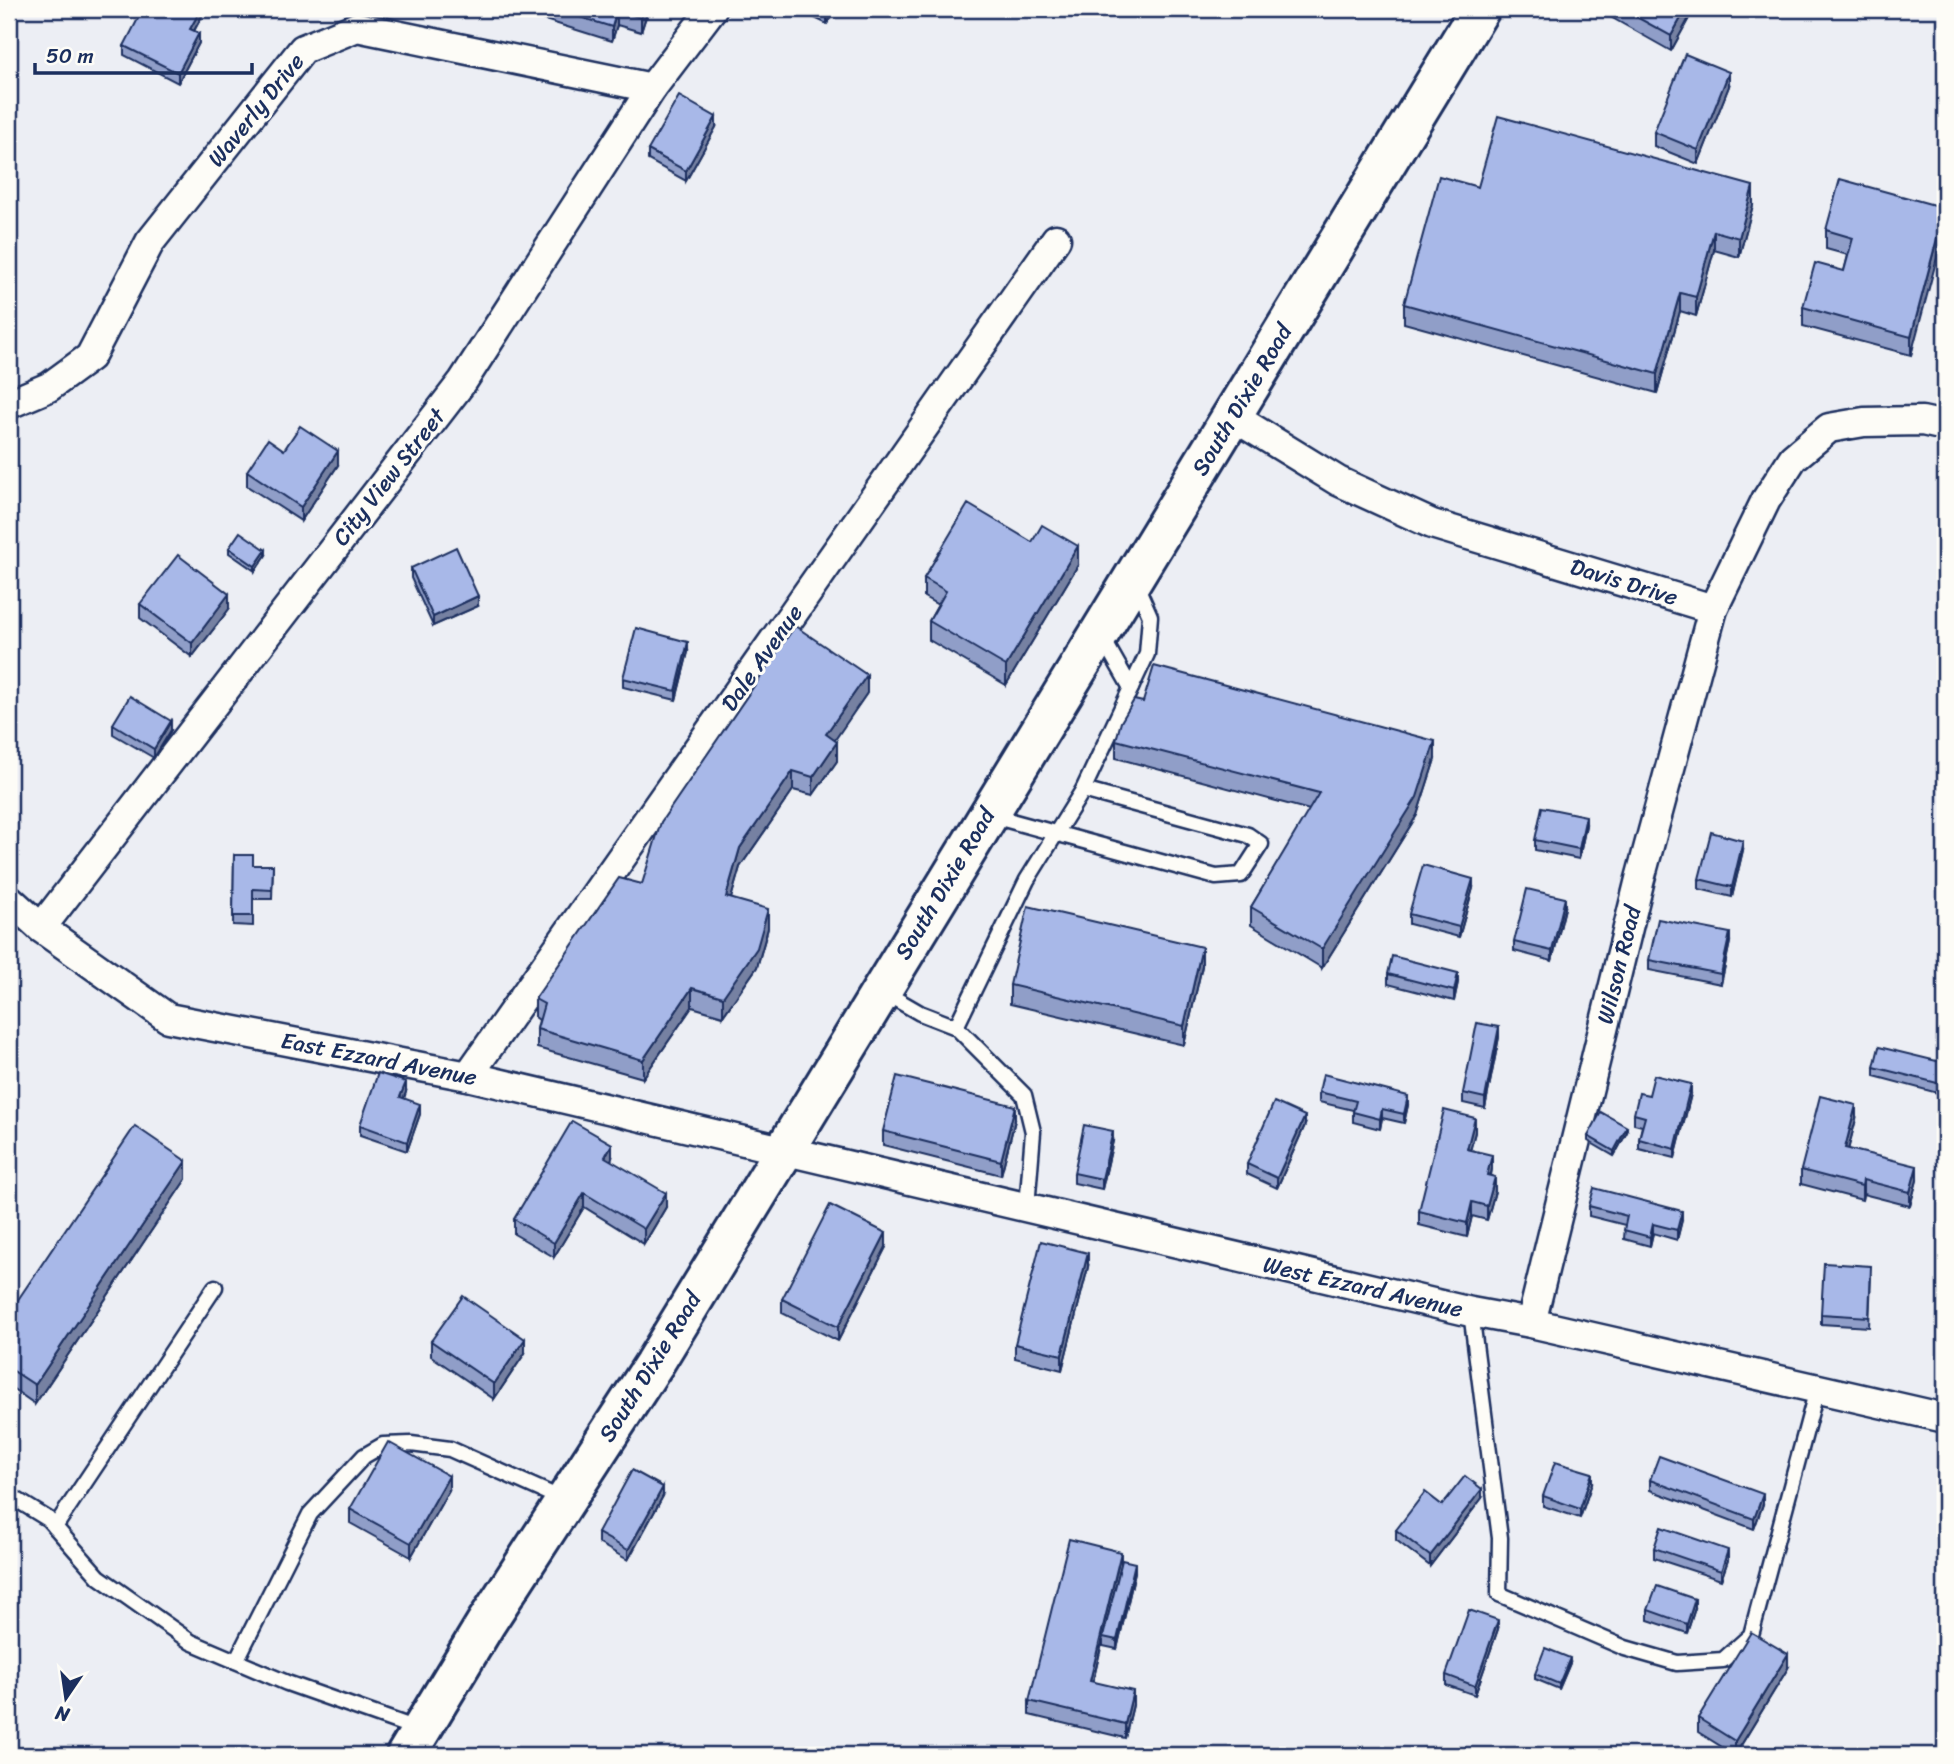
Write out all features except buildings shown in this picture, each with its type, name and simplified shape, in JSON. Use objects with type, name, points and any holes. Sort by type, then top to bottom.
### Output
[{"type":"main road","name":"South Dixie Road","points":[[414,1743],[486,1623],[653,1364],[1480,9]]},
{"type":"street","name":"City View Street","points":[[41,928],[463,381],[652,88],[712,9]]},
{"type":"street","name":"Waverly Drive","points":[[9,404],[49,387],[90,357],[150,242],[303,49],[357,27],[652,88]]},
{"type":"street","name":"Dale Avenue","points":[[468,1076],[1056,239]]},
{"type":"street","name":"Davis Drive","points":[[1232,416],[1338,481],[1432,524],[1713,609]]},
{"type":"street","points":[[1713,609],[1779,479],[1793,458],[1829,428],[1864,422],[1922,421],[1945,426]]},
{"type":"street","name":"Wilson Road","points":[[1531,1323],[1640,879],[1713,609]]},
{"type":"street","name":"East Ezzard Avenue","points":[[9,899],[41,928],[168,1018],[468,1076],[783,1149]]},
{"type":"street","name":"West Ezzard Avenue","points":[[783,1149],[1471,1312],[1531,1323],[1945,1418]]},
{"type":"lane","points":[[956,1027],[1027,880],[1083,790],[1147,654],[1150,616],[1133,578]]},
{"type":"lane","points":[[1099,633],[1131,688]]},
{"type":"lane","points":[[987,815],[1216,877],[1241,875],[1261,844],[1248,835],[1083,790]]},
{"type":"lane","points":[[880,990],[920,1013],[956,1027],[1024,1095],[1033,1132],[1027,1207]]},
{"type":"lane","points":[[55,1527],[215,1287]]},
{"type":"lane","points":[[1471,1312],[1500,1538],[1499,1594],[1625,1647],[1677,1663],[1723,1660],[1751,1635],[1817,1389]]},
{"type":"lane","points":[[236,1661],[310,1514],[364,1456],[383,1445],[411,1444],[450,1450],[565,1501]]},
{"type":"lane","points":[[9,1495],[48,1519],[99,1577],[191,1642],[414,1743]]}]
